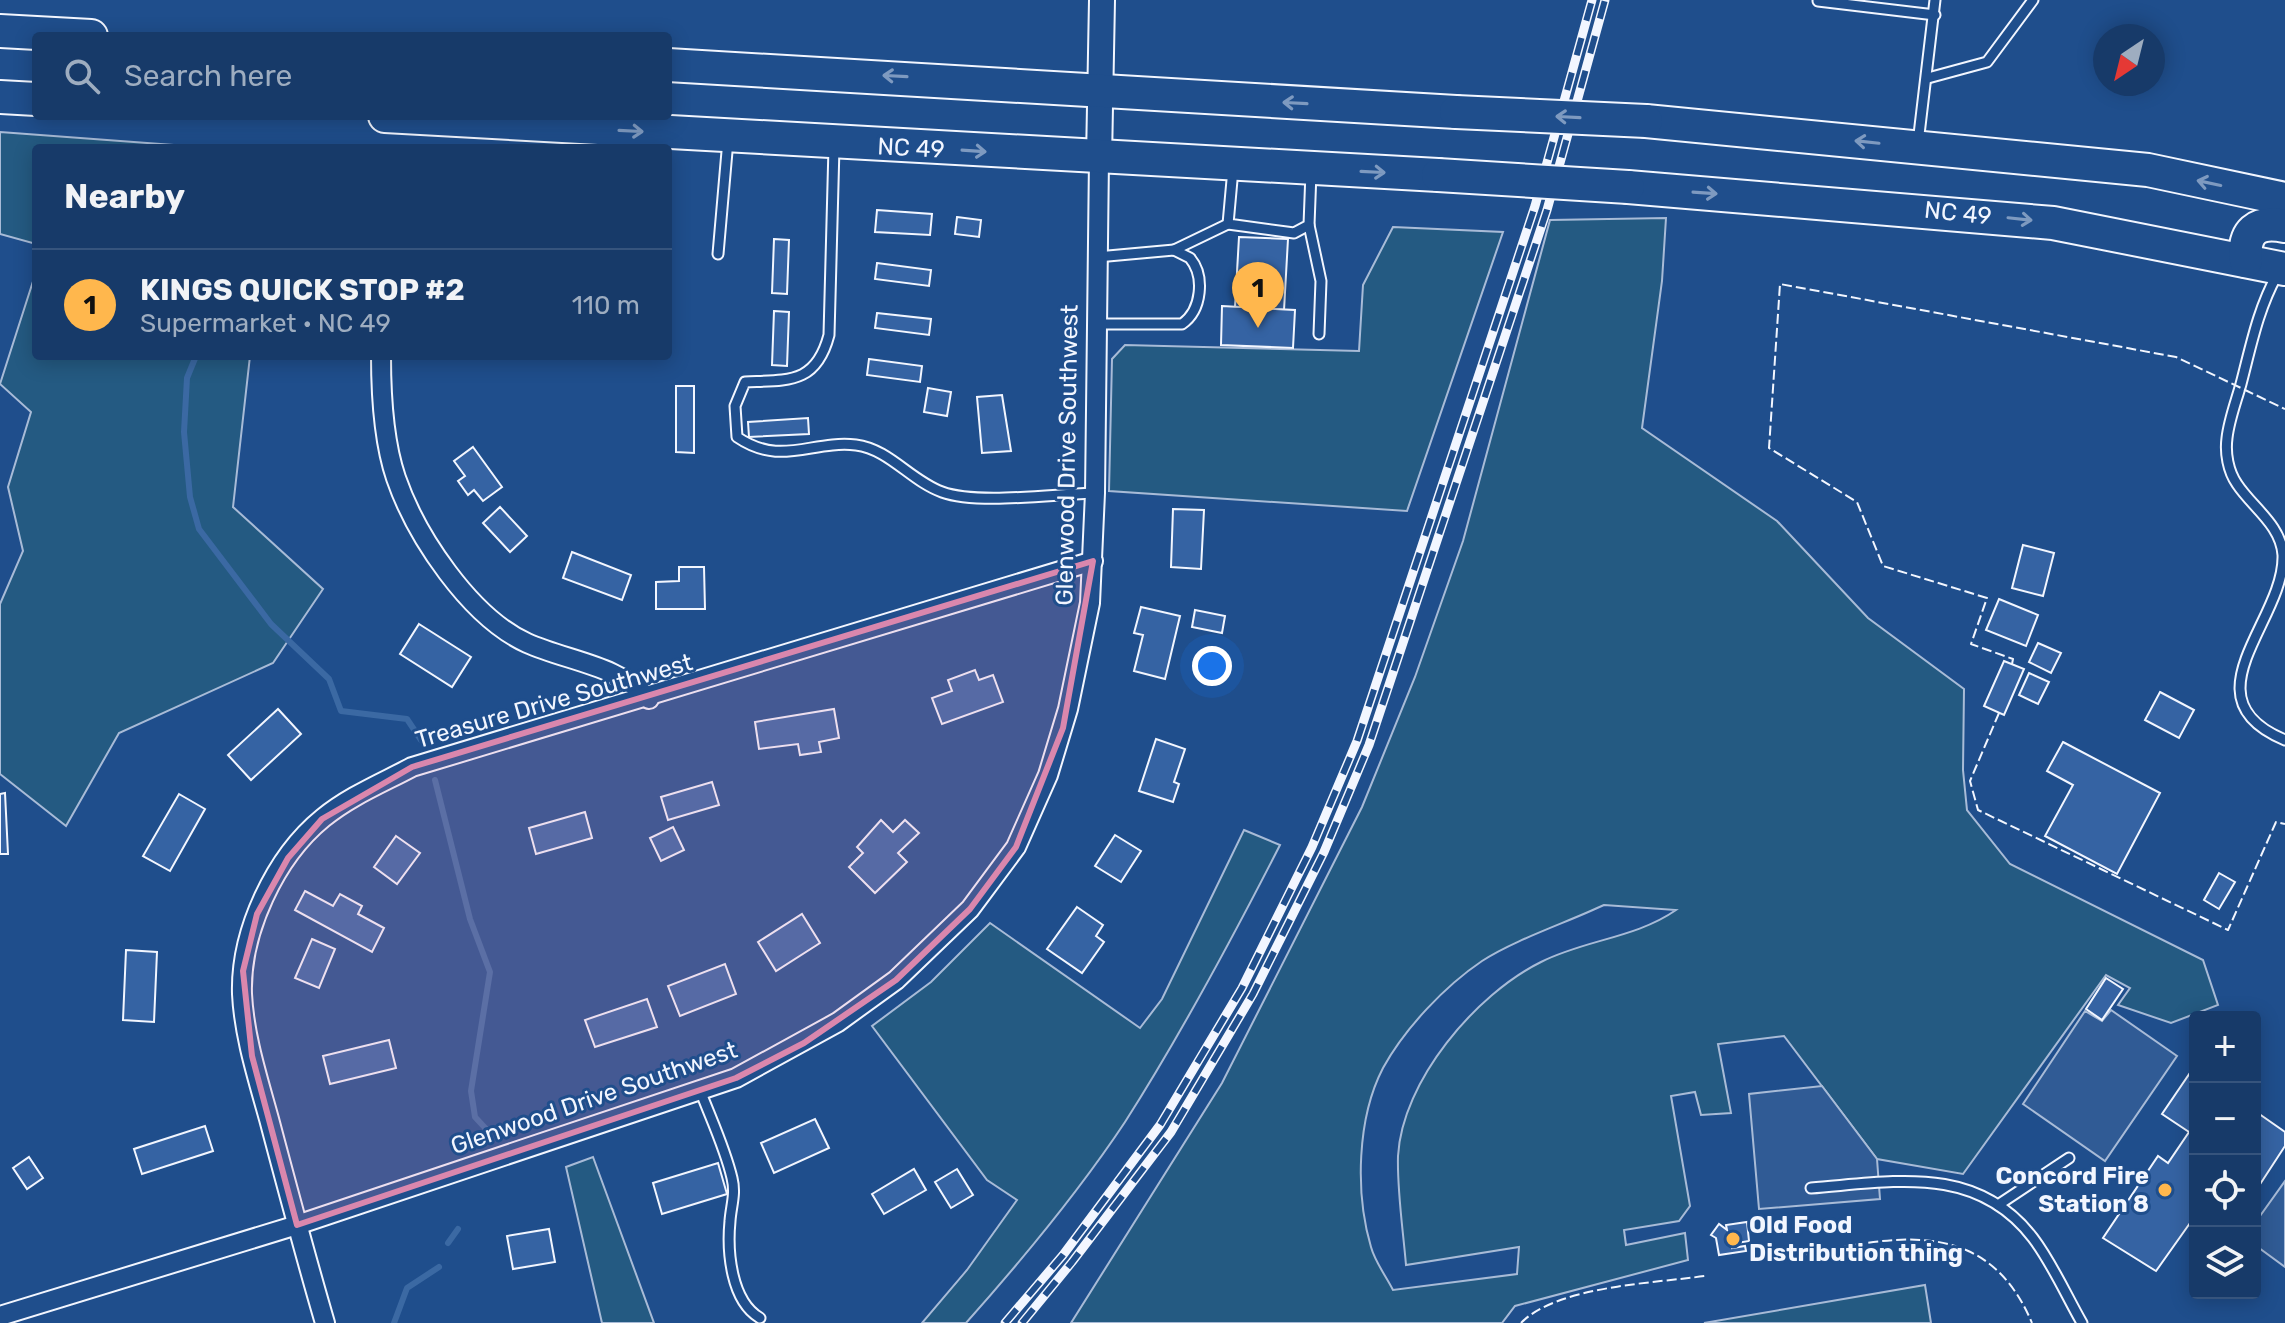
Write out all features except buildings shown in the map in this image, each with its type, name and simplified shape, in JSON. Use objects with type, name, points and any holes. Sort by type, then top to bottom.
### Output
[{"type":"highway","points":[[0,31],[32,33]]},
{"type":"highway","points":[[672,65],[1646,121],[2148,170],[2285,199]]},
{"type":"highway","points":[[0,97],[32,99]]},
{"type":"highway","name":"NC 49","points":[[451,120],[1628,187],[2053,223],[2283,269]]},
{"type":"highway","points":[[2246,261],[2245,247],[2255,227],[2270,222],[2285,226]]},
{"type":"street","points":[[1099,159],[1102,0]]},
{"type":"street","name":"Glenwood Drive Southwest","points":[[0,1316],[297,1225],[736,1078],[838,1022],[896,980],[970,909],[1016,847],[1048,775],[1078,665],[1093,561],[1095,257],[1099,159]]},
{"type":"street","points":[[381,360],[385,428],[396,478],[420,528],[457,585],[516,638],[552,654],[626,679],[649,699]]},
{"type":"street","name":"Treasure Drive Southwest","points":[[325,1323],[252,1056],[242,996],[248,938],[257,914],[288,858],[306,834],[340,806],[412,767],[649,699],[1093,561]]},
{"type":"lane","points":[[1917,147],[1928,78],[1935,0]]},
{"type":"lane","points":[[1928,78],[1987,62],[2033,0]]},
{"type":"lane","points":[[1818,1],[1935,15]]},
{"type":"lane","points":[[718,254],[729,137]]},
{"type":"lane","points":[[835,143],[829,335],[823,356],[810,372],[791,380],[745,382],[735,406],[737,437],[757,448],[781,453],[852,444],[869,447],[928,485],[958,496],[1095,493]]},
{"type":"lane","points":[[1228,224],[1233,165]]},
{"type":"lane","points":[[1312,169],[1309,225],[1321,281],[1319,334]]},
{"type":"lane","points":[[1095,257],[1174,250],[1228,224],[1294,233],[1309,225]]},
{"type":"lane","points":[[1095,324],[1172,326],[1187,320],[1196,302],[1200,278],[1190,258],[1174,250]]},
{"type":"lane","points":[[2283,269],[2261,303],[2226,439],[2228,465],[2237,485],[2259,507],[2277,536],[2283,555],[2276,585],[2248,657],[2239,693],[2242,706],[2254,722],[2285,740]]},
{"type":"lane","points":[[700,1090],[732,1178],[735,1199],[729,1237],[733,1273],[746,1304],[760,1318]]},
{"type":"lane","points":[[1998,1205],[2069,1158]]},
{"type":"lane","points":[[1811,1188],[1925,1179],[1960,1186],[1998,1205],[2032,1237],[2082,1323]]},
{"type":"highlighted area","points":[[1093,561],[1063,728],[1016,847],[970,909],[896,980],[804,1043],[736,1078],[297,1225],[252,1056],[243,971],[257,914],[288,858],[322,819],[412,767]]},
{"type":"shaded area","points":[[0,132],[160,144],[32,144],[32,243],[0,234]]},
{"type":"shaded area","points":[[1666,218],[1662,281],[1642,428],[1777,521],[1868,618],[1964,689],[1963,770],[1967,810],[2010,864],[2203,960],[2218,1005],[2202,1011],[2189,1011],[2189,1016],[2171,1023],[2118,1005],[2130,988],[2106,975],[1963,1174],[1877,1159],[1784,1036],[1718,1044],[1731,1113],[1701,1115],[1695,1092],[1671,1096],[1690,1206],[1679,1221],[1624,1230],[1626,1245],[1685,1233],[1688,1260],[1515,1306],[1502,1323],[1071,1323],[1222,1083],[1362,807],[1415,677],[1463,541],[1550,220]],"holes":[[[1604,905],[1676,910],[1660,919],[1558,955],[1516,976],[1468,1018],[1447,1043],[1428,1070],[1403,1127],[1398,1169],[1406,1265],[1519,1247],[1517,1274],[1393,1290],[1373,1253],[1362,1203],[1361,1180],[1368,1109],[1374,1088],[1392,1053],[1427,1009],[1454,983],[1482,961],[1510,946]]]},
{"type":"shaded area","points":[[1393,227],[1503,232],[1407,511],[1109,491],[1112,359],[1125,345],[1359,351],[1363,285]]},
{"type":"shaded area","points":[[32,284],[32,360],[250,360],[233,507],[323,589],[273,663],[119,733],[66,826],[0,774],[0,604],[23,551],[8,487],[31,412],[0,384]]},
{"type":"shaded area","points":[[1244,830],[1280,845],[1206,985],[1125,1122],[1049,1226],[966,1323],[922,1323],[967,1270],[1017,1200],[987,1180],[872,1026],[931,982],[990,923],[1140,1028],[1162,999]]},
{"type":"shaded area","points":[[2111,1010],[2177,1056],[2105,1161],[2023,1104],[2085,1011],[2102,1021]]},
{"type":"shaded area","points":[[1822,1086],[1877,1159],[1880,1199],[1759,1209],[1749,1094]]},
{"type":"shaded area","points":[[593,1157],[654,1323],[602,1323],[566,1167]]},
{"type":"shaded area","points":[[2285,1181],[2285,1267],[2261,1249],[2261,1215]]},
{"type":"shaded area","points":[[1925,1285],[1931,1323],[1704,1323]]},
{"type":"waterway","points":[[194,360],[187,378],[184,432],[190,497],[199,529],[271,624],[329,679],[341,711],[407,719],[421,740]]},
{"type":"waterway","points":[[435,780],[470,919],[490,972],[471,1091],[475,1117],[488,1131]]},
{"type":"waterway","points":[[448,1243],[458,1229]]},
{"type":"waterway","points":[[394,1323],[407,1288],[439,1267]]},
{"type":"railway","points":[[1005,1323],[1063,1255],[1160,1125],[1242,988],[1312,847],[1357,741],[1535,206],[1592,0]]},
{"type":"railway","points":[[1022,1323],[1171,1132],[1253,994],[1324,852],[1369,745],[1547,210],[1605,0]]},
{"type":"fence","points":[[2012,664],[2013,659],[1971,644],[1987,598],[1883,566],[1857,502],[1769,448],[1780,284],[2176,357],[2285,409]]},
{"type":"fence","points":[[1999,713],[1970,781],[1978,810],[2228,930],[2276,822],[2285,824]]},
{"type":"fence","points":[[1772,1261],[1884,1241],[1920,1240],[1953,1245],[1984,1260],[2010,1285],[2032,1323]]},
{"type":"fence","points":[[1521,1323],[1558,1301],[1582,1294],[1705,1276]]},
{"type":"place","name":"KINGS QUICK STOP #2","points":[[1258,328]]},
{"type":"place","name":"Concord Fire Station 8","points":[[2165,1190]]},
{"type":"place","name":"Old Food Distribution thing","points":[[1733,1239]]}]
